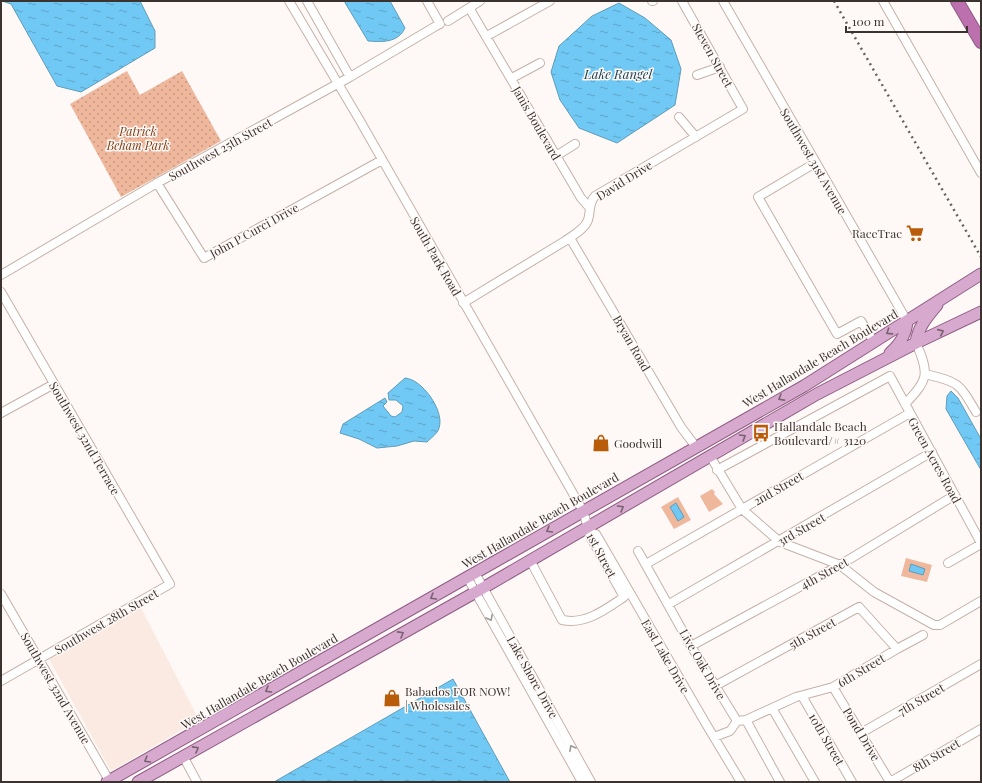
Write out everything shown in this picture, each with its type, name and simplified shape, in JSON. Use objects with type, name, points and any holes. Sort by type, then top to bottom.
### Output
[{"type":"highway","points":[[958,1],[981,42]]},
{"type":"main road","name":"West Hallandale Beach Boulevard","points":[[109,782],[696,446],[804,386],[907,321],[948,293],[981,274]]},
{"type":"main road","points":[[916,343],[917,333],[925,318],[948,293]]},
{"type":"main road","points":[[138,782],[530,560],[589,530],[710,456],[817,394],[916,343],[981,312]]},
{"type":"main road","points":[[879,363],[902,340],[907,330],[907,321]]},
{"type":"main road","points":[[710,456],[709,453],[713,445],[733,425]]},
{"type":"main road","points":[[336,670],[346,654],[400,623],[411,610]]},
{"type":"main road","points":[[252,717],[265,702],[320,672],[325,658]]},
{"type":"street","name":"South Park Road","points":[[289,1],[583,511]]},
{"type":"street","points":[[307,1],[350,77]]},
{"type":"street","points":[[427,1],[444,22]]},
{"type":"street","points":[[487,36],[550,1]]},
{"type":"street","name":"Steven Street","points":[[682,1],[743,110]]},
{"type":"street","name":"Southwest 31st Avenue","points":[[722,1],[907,321]]},
{"type":"street","points":[[883,1],[981,173]]},
{"type":"street","name":"Southwest 25th Street","points":[[1,275],[157,183],[350,77],[475,4]]},
{"type":"street","name":"Janis Boulevard","points":[[475,4],[487,36],[581,198],[589,207]]},
{"type":"street","points":[[512,78],[540,63]]},
{"type":"street","points":[[697,75],[720,67]]},
{"type":"street","name":"David Drive","points":[[463,303],[570,238],[584,225],[588,219],[589,207],[595,196],[743,110]]},
{"type":"street","points":[[680,117],[696,137]]},
{"type":"street","points":[[556,156],[575,144]]},
{"type":"street","name":"John P Curci Drive","points":[[157,183],[204,258],[382,160]]},
{"type":"street","points":[[815,163],[758,197],[836,334],[861,321],[874,342]]},
{"type":"street","name":"Bryan Road","points":[[570,238],[681,427],[696,446]]},
{"type":"street","name":"Southwest 32nd Terrace","points":[[1,292],[170,584]]},
{"type":"street","points":[[905,404],[920,388],[925,374],[925,363],[916,343]]},
{"type":"street","points":[[925,374],[949,380],[962,388],[976,412]]},
{"type":"street","name":"Green Acres Road","points":[[717,470],[890,376],[981,543]]},
{"type":"street","points":[[1,413],[54,384]]},
{"type":"street","name":"2nd Street","points":[[646,564],[910,413]]},
{"type":"street","name":"3rd Street","points":[[669,604],[780,542],[932,452]]},
{"type":"street","points":[[710,456],[717,470],[742,509],[780,542],[840,565],[874,592],[934,625],[940,625],[981,601]]},
{"type":"street","name":"4th Street","points":[[691,646],[840,565],[955,495]]},
{"type":"street","name":"1st Street","points":[[530,560],[562,620],[571,621],[593,616],[624,597],[591,538],[583,511]]},
{"type":"street","name":"East Lake Drive","points":[[589,530],[596,534],[741,782]]},
{"type":"street","points":[[948,563],[981,543]]},
{"type":"street","name":"Live Oak Drive","points":[[638,551],[715,686],[742,721],[780,782]]},
{"type":"street","name":"Lake Shore Drive","points":[[471,575],[504,644],[582,782]]},
{"type":"street","name":"Southwest 28th Street","points":[[1,681],[170,584]]},
{"type":"street","name":"Lake Shore Drive","points":[[479,590],[512,640],[591,782]]},
{"type":"street","name":"Southwest 32nd Avenue","points":[[1,594],[109,782]]},
{"type":"street","name":"5th Street","points":[[715,686],[859,607],[897,648]]},
{"type":"street","name":"6th Street","points":[[799,696],[833,687],[897,648],[923,635]]},
{"type":"street","points":[[504,644],[512,640]]},
{"type":"street","name":"7th Street","points":[[861,734],[981,664]]},
{"type":"street","name":"Pond Drive","points":[[833,687],[890,782]]},
{"type":"street","points":[[714,737],[730,731],[742,721],[799,696]]},
{"type":"street","name":"10th Street","points":[[799,696],[852,782]]},
{"type":"street","points":[[772,708],[815,782]]},
{"type":"street","name":"8th Street","points":[[890,782],[981,728]]},
{"type":"street","points":[[183,756],[197,782]]},
{"type":"shaded area","points":[[140,606],[199,720],[111,771],[49,659]]},
{"type":"green space","name":"Patrick Beham Park","points":[[127,71],[140,95],[182,71],[221,141],[121,197],[70,104]]},
{"type":"green space","points":[[712,489],[715,492],[714,494],[723,504],[709,512],[700,496]]},
{"type":"green space","points":[[678,497],[691,520],[674,529],[661,507]]},
{"type":"green space","points":[[906,558],[932,565],[927,582],[901,576]]},
{"type":"water","points":[[2,1],[140,1],[155,31],[155,48],[81,92],[57,86],[11,4]]},
{"type":"water","points":[[344,1],[390,1],[405,28],[402,33],[394,39],[379,42],[368,41]]},
{"type":"water","name":"Lake Rangel","points":[[619,3],[645,18],[671,40],[681,69],[675,105],[617,143],[579,128],[560,100],[551,72],[559,46],[592,16]]},
{"type":"water","points":[[405,378],[412,380],[425,390],[431,397],[439,413],[440,421],[438,430],[436,434],[427,442],[414,441],[397,446],[377,448],[359,439],[340,433],[343,424],[385,398],[387,402],[383,406],[391,416],[395,417],[402,412],[403,406],[396,400],[389,400],[388,393]]},
{"type":"water","points":[[951,391],[958,398],[981,439],[981,470],[946,409],[947,396]]},
{"type":"water","points":[[676,503],[684,517],[678,521],[670,507]]},
{"type":"water","points":[[911,564],[925,569],[923,575],[909,571]]},
{"type":"water","points":[[453,679],[510,782],[274,782]]},
{"type":"railway","points":[[834,1],[981,257]]},
{"type":"place","name":"RaceTrac","points":[[915,233]]},
{"type":"place","name":"Hallandale Beach Boulevard/# 3120","points":[[761,433]]},
{"type":"place","name":"Goodwill","points":[[601,443]]},
{"type":"place","name":"Babados FOR NOW! | Wholesales","points":[[392,698]]}]
